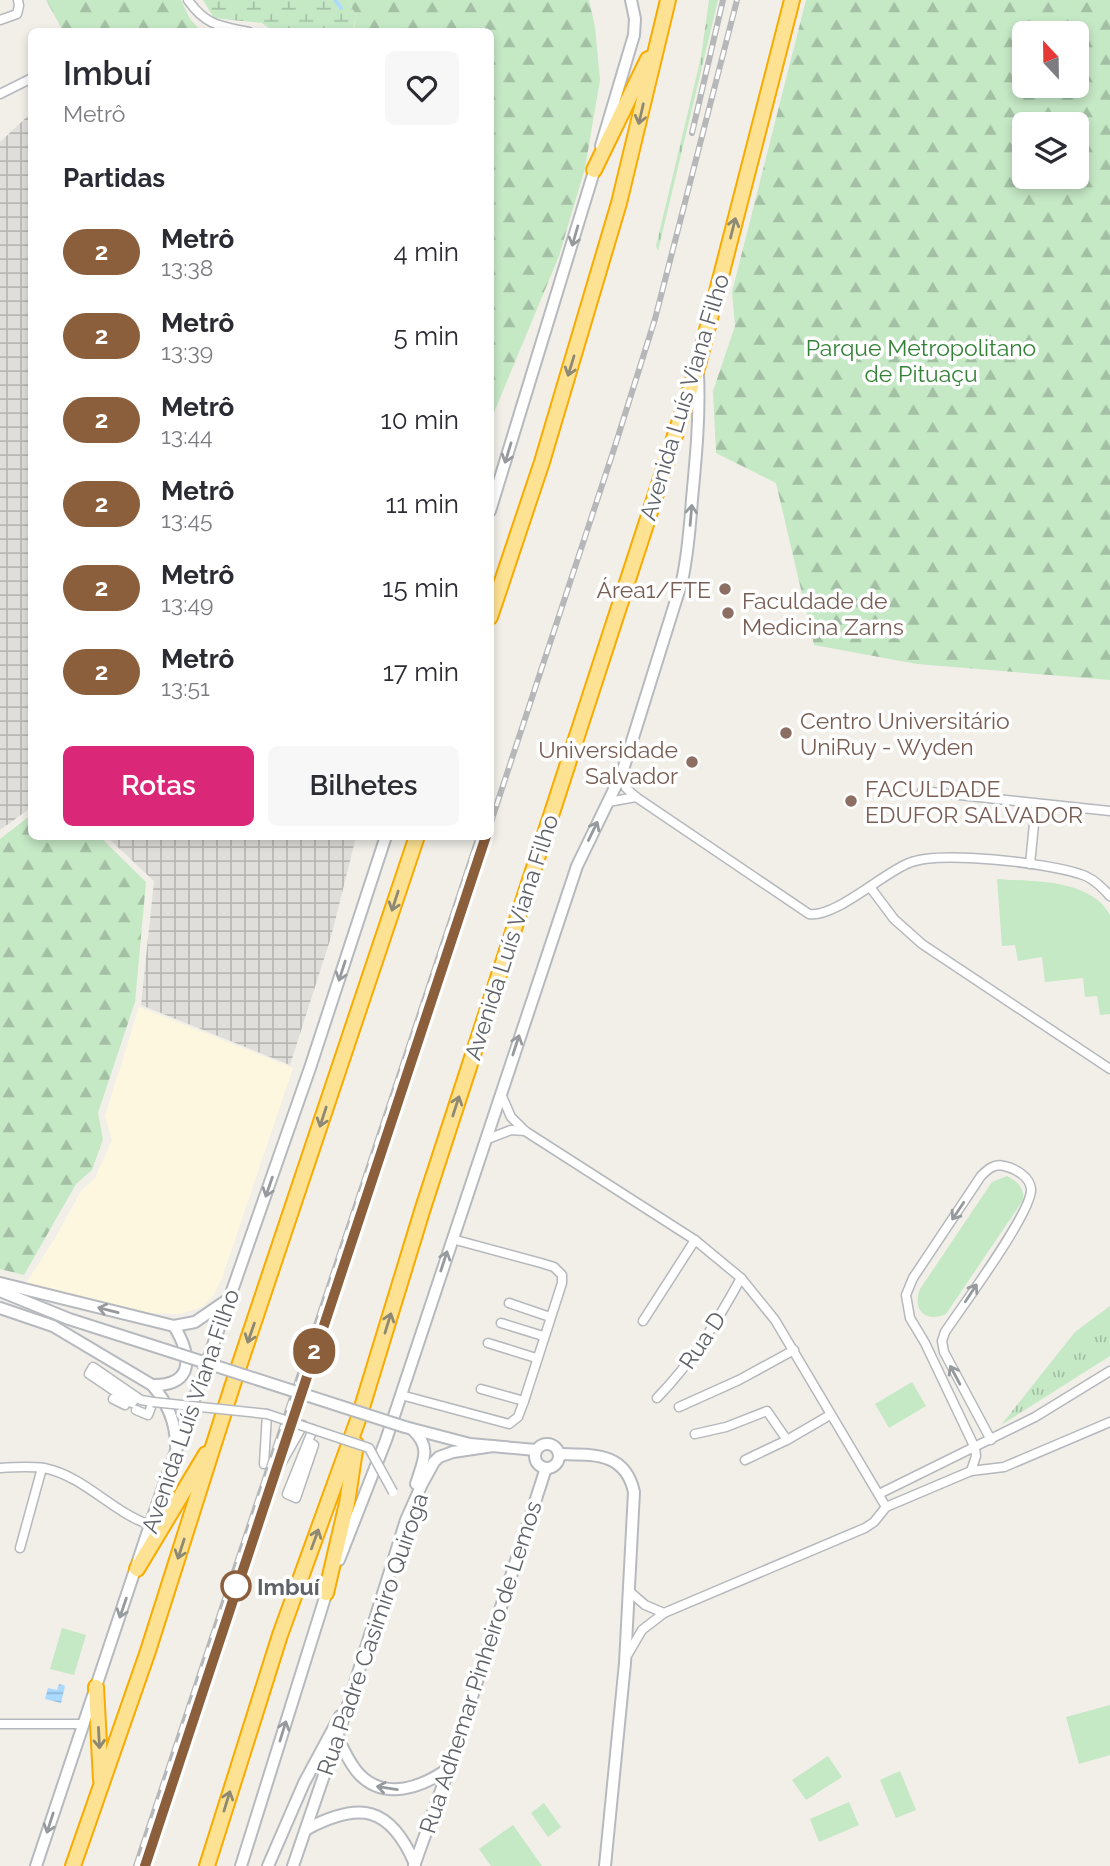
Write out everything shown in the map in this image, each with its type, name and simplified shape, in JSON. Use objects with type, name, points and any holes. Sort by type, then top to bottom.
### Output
[{"type":"highway","points":[[494,605],[542,462],[605,252],[668,0]]},
{"type":"highway","name":"Avenida Luís Viana Filho","points":[[207,1866],[280,1635],[359,1417],[432,1181],[698,365],[792,0]]},
{"type":"highway","points":[[594,170],[661,29]]},
{"type":"highway","name":"Avenida Luís Viana Filho","points":[[74,1866],[152,1639],[216,1438],[416,840]]},
{"type":"highway","points":[[326,1593],[347,1503],[359,1417]]},
{"type":"highway","points":[[137,1569],[216,1438]]},
{"type":"highway","points":[[96,1687],[101,1789]]},
{"type":"main road","points":[[494,498],[634,34],[635,19],[631,0]]},
{"type":"main road","name":"Avenida Luís Viana Filho","points":[[241,1866],[326,1593],[386,1440],[577,866],[622,773],[685,566],[697,449],[698,365]]},
{"type":"main road","name":"Avenida Luís Viana Filho","points":[[36,1866],[150,1525],[310,1068],[385,840]]},
{"type":"main road","points":[[0,1283],[174,1326],[195,1322],[230,1298]]},
{"type":"main road","name":"Rua Padre Casimiro Quiroga","points":[[0,1291],[69,1319],[409,1429],[470,1444],[535,1454]]},
{"type":"main road","points":[[0,1308],[52,1326],[152,1385],[169,1409],[175,1429],[176,1451]]},
{"type":"main road","points":[[152,1385],[168,1384],[176,1380],[186,1367],[186,1346],[174,1326]]},
{"type":"main road","points":[[406,1520],[426,1449],[420,1436],[409,1429]]},
{"type":"main road","points":[[549,1444],[555,1448],[558,1457],[553,1466],[546,1468],[538,1465],[535,1454],[542,1445],[549,1444]]},
{"type":"main road","name":"Rua Padre Casimiro Quiroga","points":[[293,1866],[348,1705],[406,1520],[434,1461],[453,1452],[493,1446]]},
{"type":"main road","points":[[558,1457],[574,1454],[600,1456],[611,1460],[629,1477],[634,1502],[625,1663],[605,1866]]},
{"type":"main road","name":"Rua Adhemar Pinheiro de Lemos","points":[[414,1865],[449,1768],[546,1468]]},
{"type":"main road","points":[[268,1866],[304,1783],[323,1745],[348,1705]]},
{"type":"main road","points":[[337,1737],[358,1774],[377,1787],[390,1790],[416,1786],[449,1768]]},
{"type":"main road","points":[[307,1829],[338,1815],[372,1814],[383,1818],[398,1831],[414,1865]]},
{"type":"street","points":[[0,20],[17,14],[18,0]]},
{"type":"street","points":[[188,0],[206,20],[226,28]]},
{"type":"street","points":[[0,94],[28,80]]},
{"type":"street","points":[[622,773],[626,788],[636,797],[809,914],[826,912],[909,862],[941,857],[1030,864],[1083,874],[1110,896]]},
{"type":"street","points":[[922,792],[1110,811]]},
{"type":"street","points":[[608,802],[636,797]]},
{"type":"street","points":[[1030,864],[1036,804]]},
{"type":"street","points":[[870,887],[894,919],[922,944],[1110,1069]]},
{"type":"street","points":[[501,1094],[511,1117],[525,1131],[695,1240],[741,1278],[764,1304],[794,1350],[830,1415],[887,1507]]},
{"type":"street","points":[[485,1140],[511,1130],[525,1131]]},
{"type":"street","points":[[971,1471],[976,1456],[975,1448],[910,1318],[906,1295],[913,1278],[981,1176],[992,1167],[1003,1165],[1025,1177],[1029,1182],[1031,1195],[1018,1221],[945,1332],[942,1341],[944,1352],[991,1440]]},
{"type":"street","points":[[401,1395],[509,1424],[518,1417],[524,1401],[563,1278],[559,1271],[530,1259],[452,1238]]},
{"type":"street","points":[[643,1321],[695,1240]]},
{"type":"street","name":"Rua D","points":[[657,1398],[682,1372],[702,1344],[741,1278]]},
{"type":"street","points":[[509,1303],[550,1317]]},
{"type":"street","points":[[501,1323],[543,1336]]},
{"type":"street","points":[[488,1343],[536,1358]]},
{"type":"street","points":[[679,1407],[739,1380],[794,1350]]},
{"type":"street","points":[[105,1382],[134,1400],[132,1403],[89,1374],[93,1367],[141,1400],[267,1414],[369,1448],[393,1492]]},
{"type":"street","points":[[879,1494],[1050,1409],[1110,1371]]},
{"type":"street","points":[[481,1389],[524,1401]]},
{"type":"street","points":[[954,1403],[967,1397]]},
{"type":"street","points":[[113,1399],[125,1405]]},
{"type":"street","points":[[136,1410],[148,1415],[153,1402]]},
{"type":"street","points":[[695,1434],[726,1427],[767,1411],[787,1440]]},
{"type":"street","points":[[264,1464],[267,1414]]},
{"type":"street","points":[[745,1460],[830,1415]]},
{"type":"street","points":[[625,1663],[635,1639],[642,1630],[664,1613],[865,1528],[887,1507],[971,1471],[1004,1467],[1110,1422]]},
{"type":"street","points":[[278,1469],[303,1425]]},
{"type":"street","points":[[312,1446],[294,1492],[291,1491],[311,1443],[314,1445],[296,1497],[287,1494],[313,1429]]},
{"type":"street","points":[[0,1468],[42,1468],[76,1480],[150,1525]]},
{"type":"street","points":[[20,1548],[42,1468]]},
{"type":"street","points":[[629,1591],[645,1605],[664,1613]]},
{"type":"street","points":[[0,1724],[83,1724]]},
{"type":"shaded area","points":[[28,116],[28,810],[0,830],[0,142]]},
{"type":"shaded area","points":[[110,840],[355,840],[331,937],[290,1065],[141,1005],[154,881]]},
{"type":"shaded area","points":[[139,1007],[293,1068],[222,1278],[213,1296],[202,1307],[180,1314],[141,1313],[26,1283],[81,1191],[95,1178],[112,1140],[105,1116]]},
{"type":"green space","points":[[46,0],[181,0],[190,19],[198,28],[61,28]]},
{"type":"green space","points":[[203,0],[347,0],[357,16],[353,28],[269,28],[262,23],[214,18]]},
{"type":"green space","points":[[347,0],[589,0],[595,27],[600,80],[585,168],[559,256],[494,412],[494,28],[354,28],[357,16]]},
{"type":"green space","points":[[709,0],[718,0],[658,251],[656,246],[701,57]]},
{"type":"green space","name":"Parque Metropolitano de Pituaçu","points":[[806,0],[1110,0],[1110,680],[917,664],[814,645],[776,483],[716,453],[713,391],[735,326],[732,292]]},
{"type":"green space","points":[[28,817],[28,840],[103,840],[146,882],[135,1002],[98,1113],[103,1139],[92,1170],[76,1184],[24,1275],[0,1269],[0,839]]},
{"type":"green space","points":[[997,879],[1059,884],[1089,894],[1101,903],[1110,915],[1110,1014],[1100,1015],[1097,996],[1085,997],[1083,978],[1045,982],[1042,957],[1018,961],[1015,945],[1002,946]]},
{"type":"green space","points":[[1007,1176],[1020,1185],[1023,1200],[946,1314],[926,1316],[919,1309],[920,1289],[992,1182]]},
{"type":"green space","points":[[1110,1306],[1110,1356],[1001,1425],[1075,1332]]},
{"type":"green space","points":[[912,1382],[926,1406],[889,1428],[875,1404]]},
{"type":"green space","points":[[62,1628],[86,1635],[74,1675],[50,1669]]},
{"type":"green space","points":[[1110,1705],[1110,1755],[1079,1764],[1066,1717]]},
{"type":"green space","points":[[828,1756],[842,1777],[806,1800],[792,1780]]},
{"type":"green space","points":[[900,1771],[916,1810],[896,1818],[880,1780]]},
{"type":"green space","points":[[849,1802],[859,1825],[819,1842],[810,1819]]},
{"type":"green space","points":[[544,1803],[561,1827],[548,1837],[531,1813]]},
{"type":"green space","points":[[513,1825],[542,1866],[491,1866],[479,1849]]},
{"type":"water","points":[[59,1684],[65,1686],[61,1703],[45,1699],[48,1688],[57,1690]]},
{"type":"waterway","points":[[335,0],[341,8]]},
{"type":"railway","points":[[692,133],[723,0]]},
{"type":"railway","points":[[494,813],[655,319],[737,0]]},
{"type":"railway","points":[[136,1866],[478,840]]},
{"type":"metro line","name":"2","points":[[145,1866],[485,840]]},
{"type":"place","name":"Área1/FTE","points":[[725,589]]},
{"type":"place","name":"Faculdade de Medicina Zarns","points":[[728,613]]},
{"type":"place","name":"Centro Universitário UniRuy - Wyden","points":[[786,733]]},
{"type":"place","name":"Universidade Salvador","points":[[692,762]]},
{"type":"place","name":"FACULDADE EDUFOR SALVADOR","points":[[851,801]]},
{"type":"place","name":"Imbuí","points":[[236,1586]]}]
